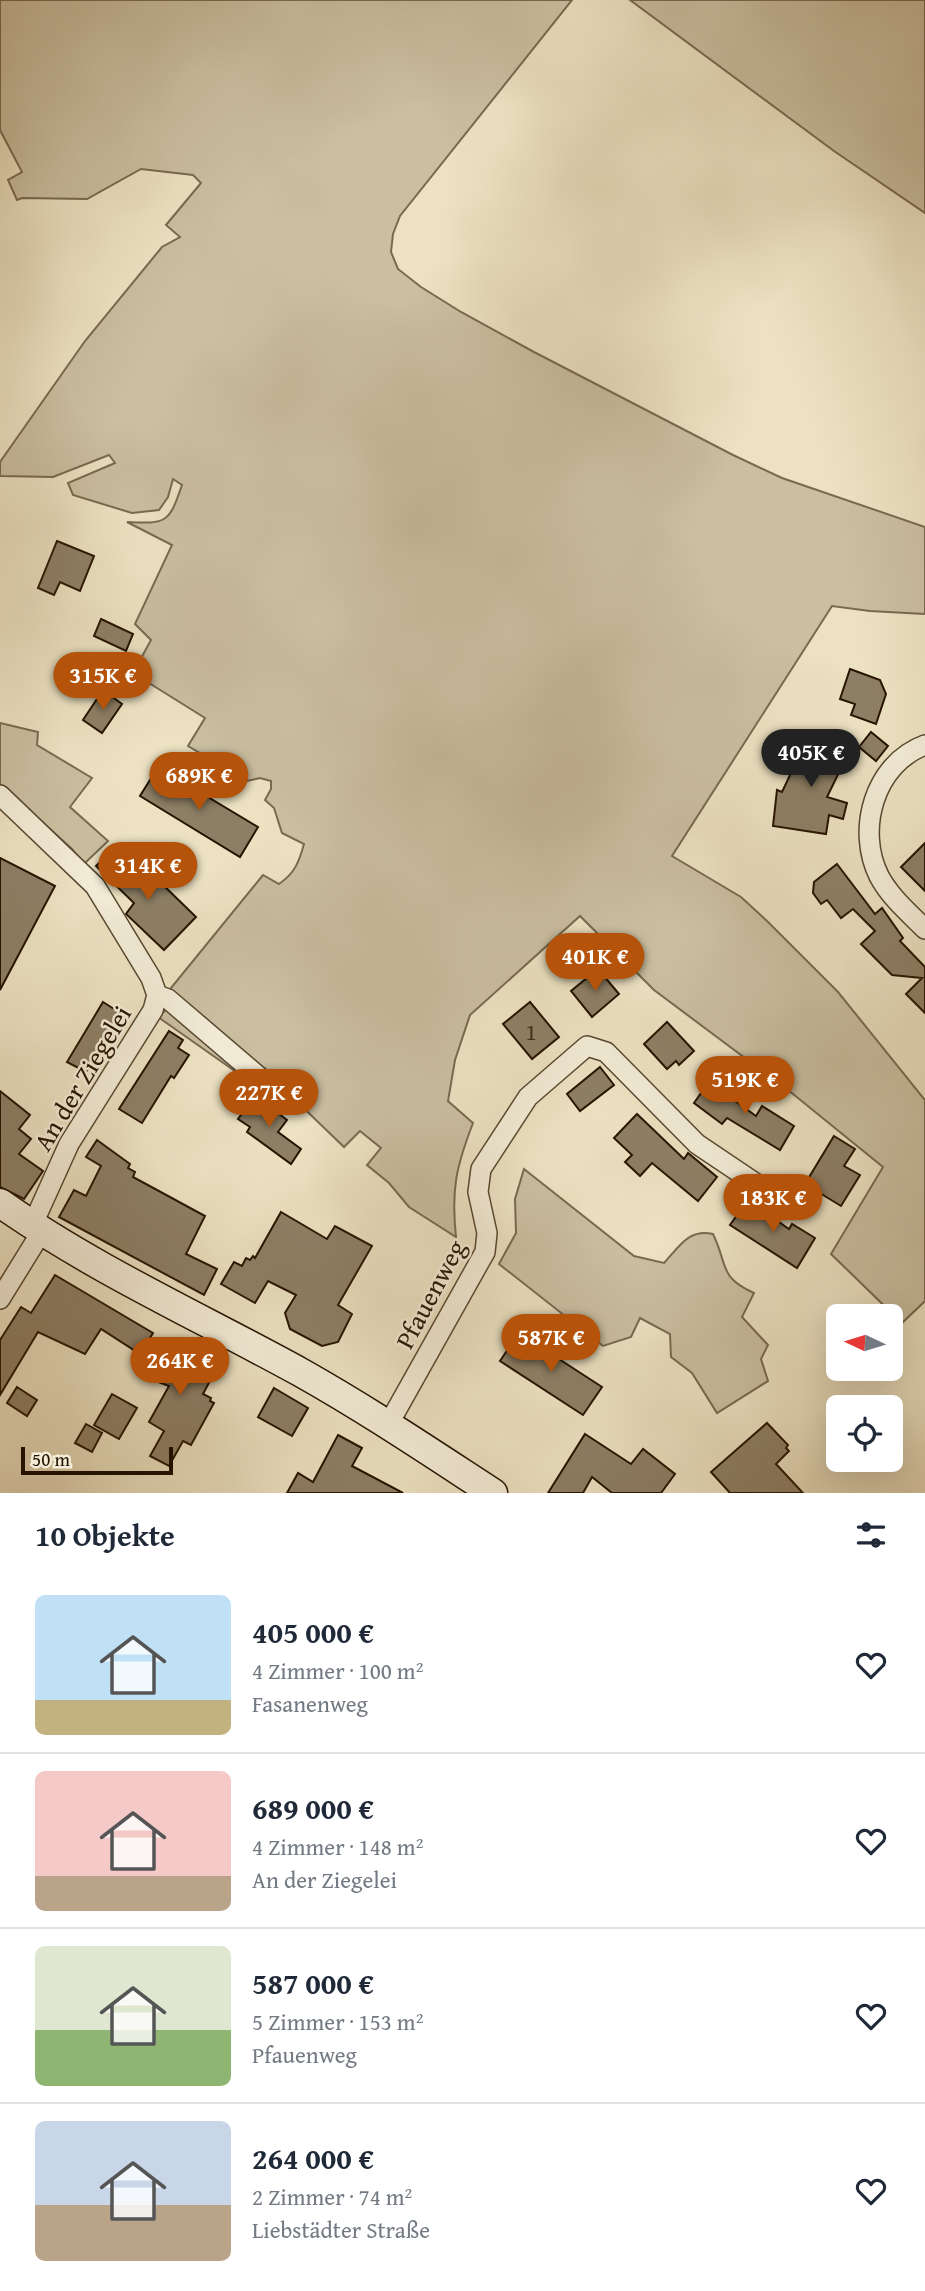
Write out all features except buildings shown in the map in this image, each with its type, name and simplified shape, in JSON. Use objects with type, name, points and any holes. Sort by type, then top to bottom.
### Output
[{"type":"main road","points":[[0,1203],[37,1228],[302,1373],[494,1493]]},
{"type":"street","points":[[925,745],[905,756],[880,786],[869,819],[869,845],[887,890],[925,929]]},
{"type":"street","name":"An der Ziegelei","points":[[0,795],[95,886],[151,978],[157,995],[153,1010],[69,1144],[37,1228],[0,1299]]},
{"type":"street","name":"An der Ziegelei","points":[[157,995],[168,999],[278,1093]]},
{"type":"street","name":"Pfauenweg","points":[[388,1425],[485,1252],[487,1233],[478,1192],[481,1169],[528,1097],[587,1046],[606,1052],[697,1144],[776,1197]]},
{"type":"shaded area","points":[[0,0],[572,0],[400,216],[393,234],[391,252],[398,269],[461,312],[733,455],[782,478],[925,527],[925,614],[832,606],[672,856],[741,897],[767,921],[838,992],[925,1100],[925,1301],[903,1322],[903,1304],[882,1304],[831,1254],[883,1167],[793,1094],[654,990],[580,916],[470,1015],[455,1060],[448,1101],[473,1123],[456,1179],[456,1237],[409,1207],[389,1183],[367,1165],[381,1148],[360,1131],[344,1147],[289,1094],[170,995],[171,988],[263,875],[279,884],[296,867],[304,844],[282,833],[274,808],[265,800],[271,789],[271,781],[260,778],[247,781],[188,746],[205,718],[133,673],[151,640],[135,624],[172,545],[127,522],[151,522],[165,518],[174,507],[182,485],[173,479],[168,497],[159,510],[132,513],[73,495],[68,483],[115,463],[109,455],[53,477],[0,476],[0,462],[85,341],[162,247],[180,237],[166,225],[201,183],[193,175],[141,169],[87,199],[17,200],[8,180],[22,172],[0,130]]},
{"type":"shaded area","points":[[630,0],[925,0],[925,213],[834,151]]},
{"type":"shaded area","points":[[0,723],[38,732],[37,745],[92,778],[70,807],[108,841],[84,864],[72,849],[0,784]]},
{"type":"shaded area","points":[[167,1009],[256,1086],[158,1017]]},
{"type":"shaded area","points":[[524,1169],[634,1256],[664,1263],[691,1236],[713,1234],[729,1275],[754,1293],[742,1317],[768,1345],[761,1359],[768,1381],[717,1413],[692,1373],[671,1357],[670,1334],[640,1318],[631,1337],[603,1346],[499,1264],[516,1233],[515,1199]]}]
